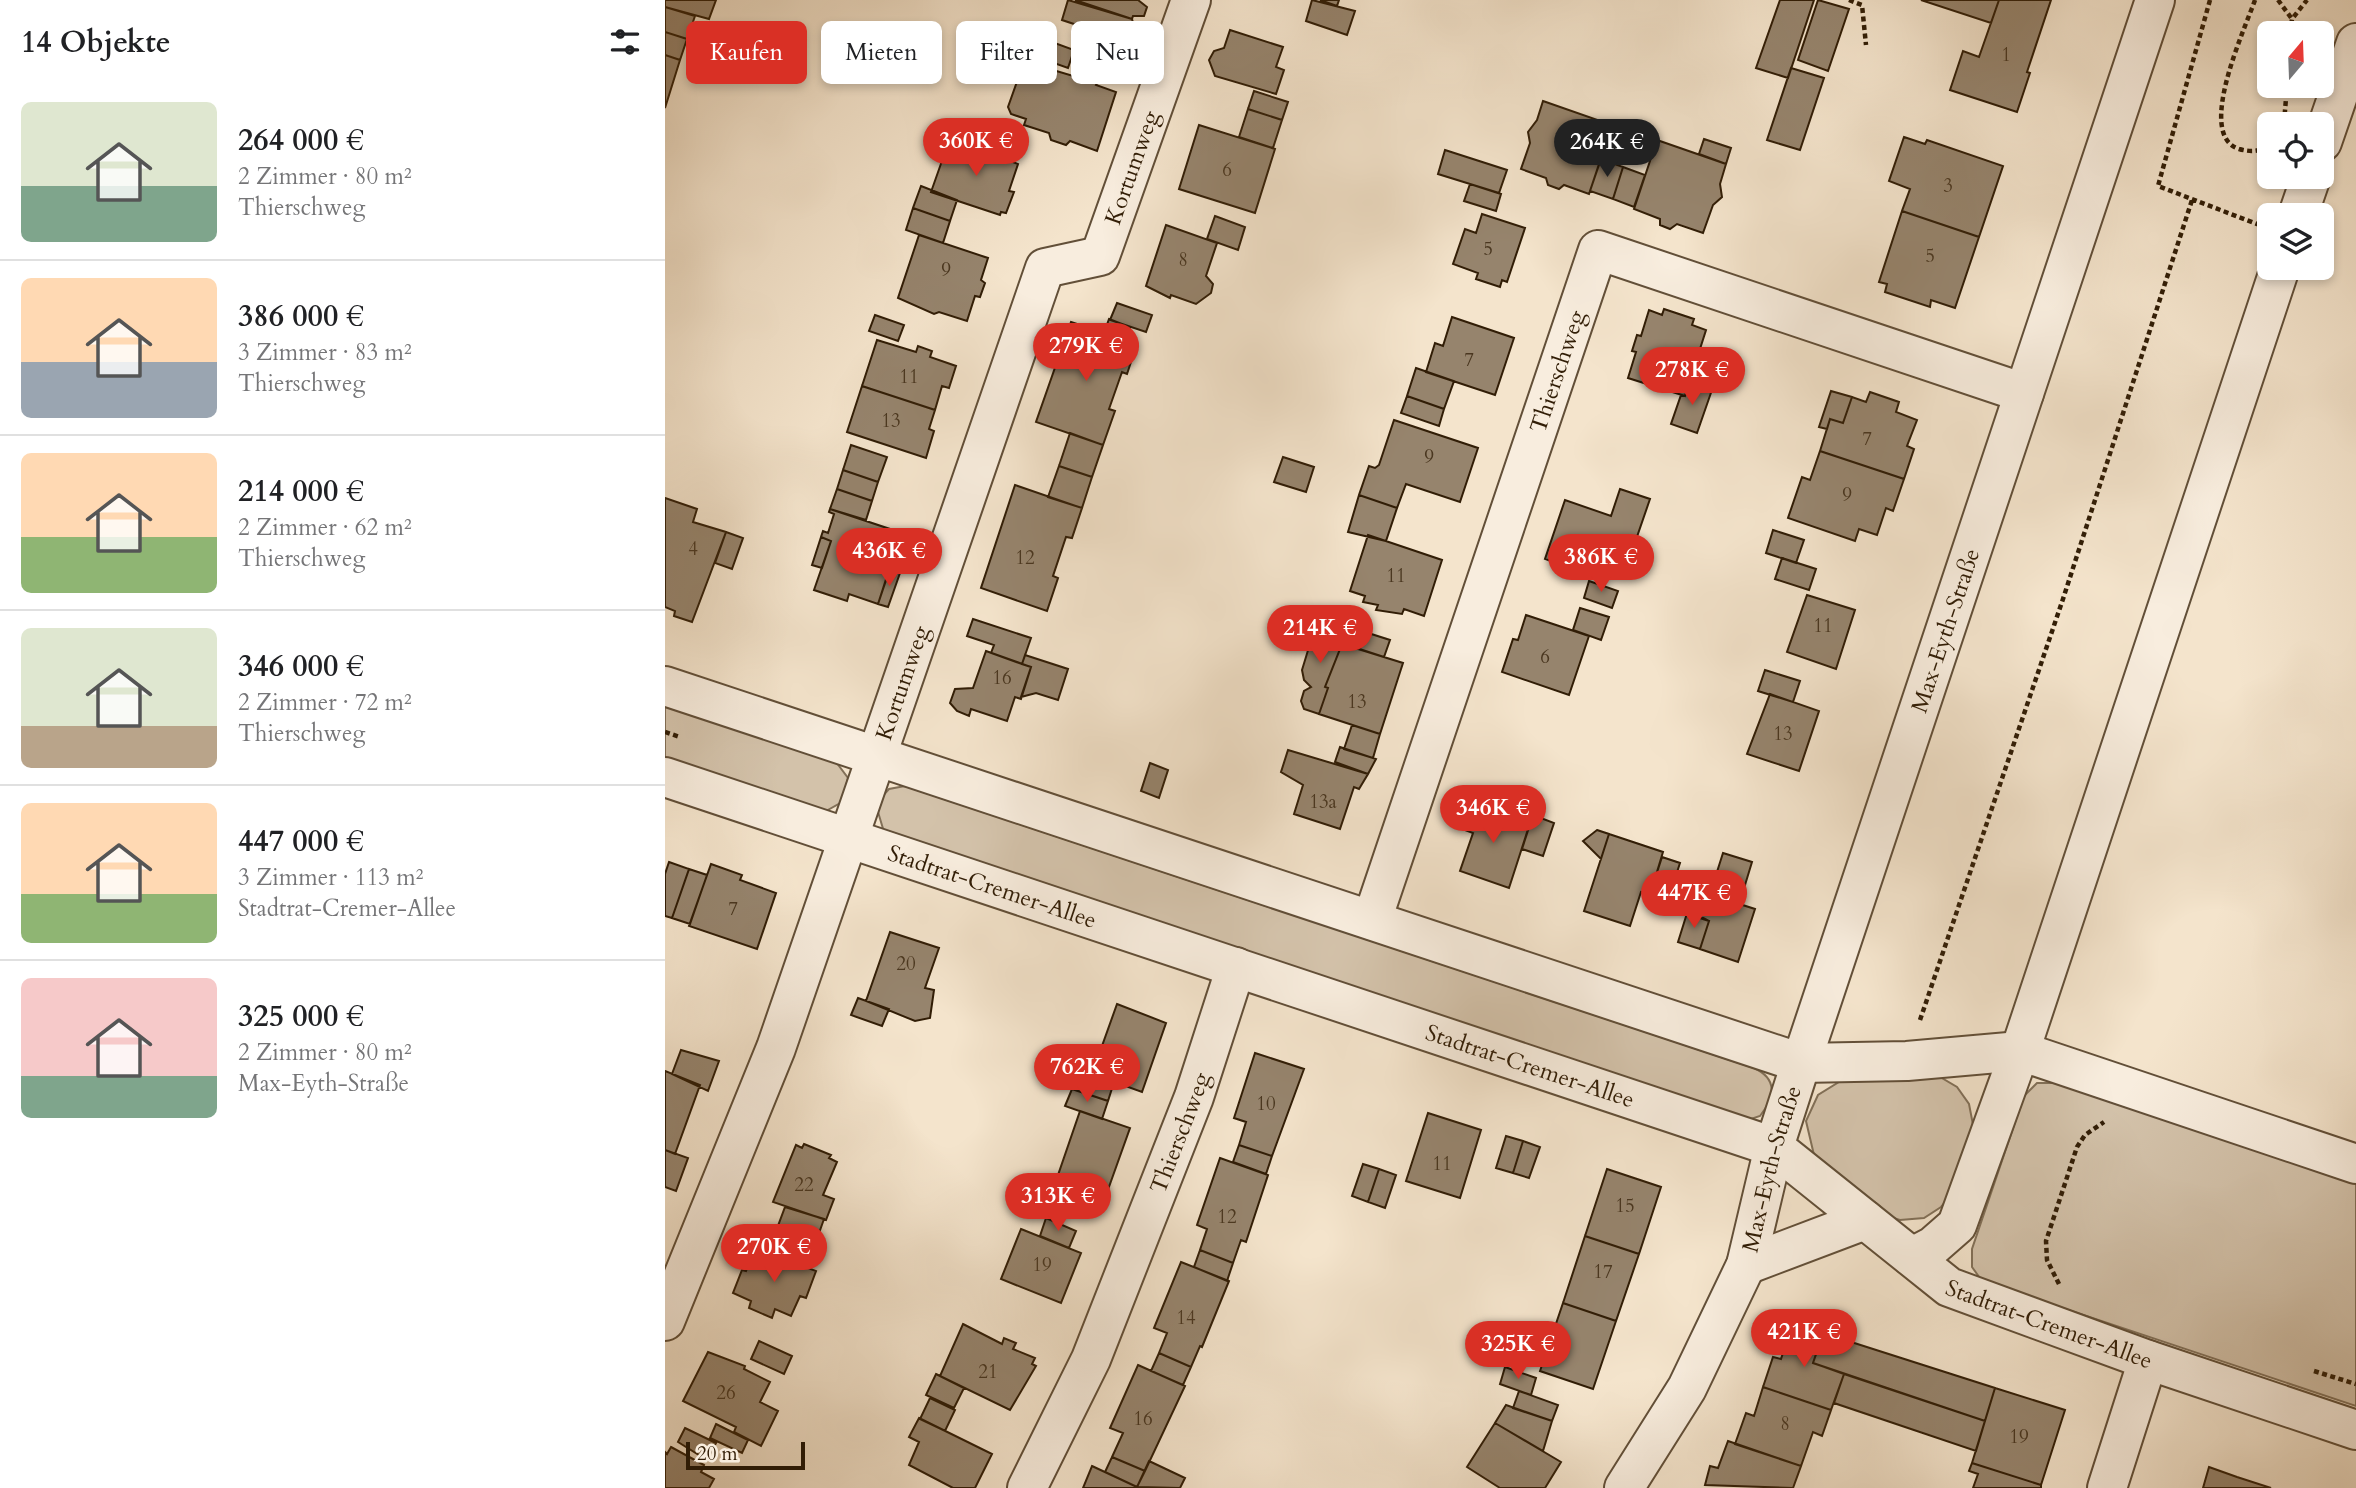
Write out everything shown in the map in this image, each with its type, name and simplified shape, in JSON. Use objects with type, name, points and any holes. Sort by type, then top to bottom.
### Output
[{"type":"street","name":"Kortumweg","points":[[665,1321],[776,1048],[846,836],[876,757],[1045,268],[1100,256],[1191,0]]},
{"type":"street","name":"Max-Eyth-Straße","points":[[1624,1488],[1687,1388],[1746,1265],[1774,1147],[1801,1063],[2155,0]]},
{"type":"street","points":[[2332,112],[2356,43]]},
{"type":"street","name":"Thierschweg","points":[[1372,920],[1598,250],[2024,393]]},
{"type":"street","points":[[1912,1257],[1933,1246],[1957,1225],[2019,1051],[2276,280]]},
{"type":"street","points":[[665,686],[1801,1063],[1907,1061],[2019,1051],[2356,1164]]},
{"type":"street","name":"Stadtrat-Cremer-Allee","points":[[665,777],[1774,1147],[1949,1287],[2148,1360],[2356,1430]]},
{"type":"street","name":"Thierschweg","points":[[1027,1488],[1091,1359],[1194,1097],[1236,967]]},
{"type":"street","name":"Max-Eyth-Straße","points":[[1746,1265],[1865,1220]]},
{"type":"street","points":[[2107,1488],[2148,1360]]},
{"type":"path","points":[[1849,0],[1862,5],[1865,46]]},
{"type":"path","points":[[2210,0],[2158,187],[2257,224]]},
{"type":"path","points":[[2255,0],[2226,84],[2219,123],[2223,137],[2233,147],[2249,152],[2257,149]]},
{"type":"path","points":[[2278,0],[2292,19],[2307,0]]},
{"type":"path","points":[[1920,1020],[2063,599],[2192,200]]},
{"type":"path","points":[[2048,1283],[2061,1288],[2047,1260],[2046,1241],[2077,1147],[2085,1135],[2104,1122]]},
{"type":"path","points":[[2305,1368],[2356,1384]]},
{"type":"shaded area","points":[[665,705],[836,762],[848,778],[842,802],[826,811],[665,758]]},
{"type":"shaded area","points":[[905,786],[1754,1068],[1762,1072],[1770,1083],[1772,1089],[1769,1102],[1760,1116],[1751,1119],[884,832],[878,812],[879,800],[889,789]]},
{"type":"shaded area","points":[[1940,1077],[1957,1087],[1969,1104],[1974,1130],[1952,1194],[1941,1207],[1924,1218],[1900,1220],[1880,1214],[1814,1155],[1806,1121],[1818,1095],[1839,1082]]},
{"type":"shaded area","points":[[2037,1083],[2055,1083],[2356,1183],[2356,1406],[1982,1281],[1972,1267],[1972,1249],[2024,1096]]},
{"type":"building","points":[[665,0],[716,0],[709,19],[665,7]]},
{"type":"building","points":[[1068,0],[1133,21],[1071,23],[1062,20]]},
{"type":"building","points":[[1075,0],[1138,0],[1147,7],[1144,16],[1133,16],[1132,19]]},
{"type":"building","points":[[1312,0],[1355,11],[1347,35],[1306,21]]},
{"type":"building","points":[[1320,0],[1339,0],[1337,6]]},
{"type":"building","points":[[1780,0],[1814,0],[1788,78],[1756,68]]},
{"type":"building","points":[[1818,0],[1849,9],[1828,71],[1798,60]]},
{"type":"building","points":[[1921,0],[1999,0],[1991,23]]},
{"type":"building","points":[[1999,0],[2051,0],[2017,112],[1950,90],[1963,51],[1979,57]]},
{"type":"building","points":[[665,7],[695,16],[693,21],[686,21],[686,39],[665,32]]},
{"type":"building","points":[[1230,30],[1283,47],[1276,67],[1284,70],[1276,94],[1215,76],[1209,60],[1214,51],[1224,48]]},
{"type":"building","points":[[665,32],[686,39],[680,60],[665,55]]},
{"type":"building","points":[[1057,44],[1071,49],[1068,68],[1057,64]]},
{"type":"building","points":[[665,55],[680,60],[665,108]]},
{"type":"building","points":[[1791,68],[1824,78],[1800,150],[1767,140]]},
{"type":"building","points":[[1057,71],[1071,75],[1071,84],[1096,84],[1116,92],[1097,151],[1070,141],[1066,145],[1051,140],[1049,133],[1024,125],[1026,119],[1011,114],[1008,107],[1016,84],[1057,84]]},
{"type":"building","points":[[1254,91],[1288,102],[1282,120],[1248,109]]},
{"type":"building","points":[[1543,101],[1612,125],[1589,194],[1564,185],[1559,189],[1548,185],[1546,178],[1521,169],[1530,143],[1528,132],[1537,120]]},
{"type":"building","points":[[1248,109],[1282,120],[1273,148],[1239,137]]},
{"type":"building","points":[[1199,125],[1275,149],[1255,213],[1179,189]]},
{"type":"building","points":[[968,133],[1008,146],[1003,159],[970,145],[964,146]]},
{"type":"building","points":[[1904,137],[1925,144],[1927,140],[2003,166],[1979,237],[1902,211],[1910,189],[1889,181]]},
{"type":"building","points":[[1704,139],[1731,148],[1726,164],[1699,154]]},
{"type":"building","points":[[1657,140],[1726,164],[1720,184],[1722,197],[1713,205],[1703,233],[1677,224],[1670,229],[1660,225],[1660,219],[1634,209]]},
{"type":"building","points":[[949,141],[969,148],[970,145],[1018,164],[1009,191],[1014,192],[1006,213],[1001,212],[1000,215],[931,192]]},
{"type":"building","points":[[1445,150],[1507,170],[1499,193],[1438,174]]},
{"type":"building","points":[[1601,159],[1623,167],[1613,199],[1590,191]]},
{"type":"building","points":[[1623,167],[1645,175],[1634,207],[1613,199]]},
{"type":"building","points":[[1470,184],[1501,194],[1496,211],[1464,201]]},
{"type":"building","points":[[921,186],[957,200],[950,221],[913,208]]},
{"type":"building","points":[[913,208],[950,221],[943,243],[906,230]]},
{"type":"building","points":[[1902,211],[1979,237],[1955,308],[1931,300],[1930,307],[1885,292],[1887,284],[1879,282]]},
{"type":"building","points":[[1482,214],[1525,228],[1507,282],[1502,280],[1500,287],[1476,279],[1478,273],[1453,264],[1465,229],[1476,233]]},
{"type":"building","points":[[1215,216],[1245,227],[1238,250],[1207,239]]},
{"type":"building","points":[[1166,225],[1217,243],[1206,276],[1213,284],[1211,293],[1196,304],[1171,295],[1170,298],[1146,286]]},
{"type":"building","points":[[919,235],[988,258],[981,280],[985,283],[980,297],[975,296],[967,321],[939,312],[934,314],[898,298]]},
{"type":"building","points":[[1117,303],[1152,315],[1146,332],[1110,320]]},
{"type":"building","points":[[1664,309],[1694,319],[1692,325],[1706,330],[1685,396],[1628,378],[1636,352],[1632,351],[1637,335],[1641,336],[1649,310],[1662,315]]},
{"type":"building","points":[[875,315],[904,325],[898,341],[869,331]]},
{"type":"building","points":[[1452,317],[1514,338],[1495,395],[1426,372],[1435,343],[1443,346]]},
{"type":"building","points":[[1109,319],[1130,327],[1125,340],[1104,333]]},
{"type":"building","points":[[1071,322],[1137,344],[1127,374],[1122,372],[1109,409],[1115,411],[1103,445],[1036,422]]},
{"type":"building","points":[[877,340],[916,352],[918,346],[932,351],[930,357],[956,366],[949,388],[942,386],[935,410],[862,386]]},
{"type":"building","points":[[1416,368],[1454,381],[1444,409],[1407,396]]},
{"type":"building","points":[[1690,380],[1713,387],[1697,433],[1671,424],[1681,395],[1685,396]]},
{"type":"building","points":[[862,386],[935,410],[929,429],[934,431],[926,458],[847,432]]},
{"type":"building","points":[[1831,391],[1852,397],[1843,423],[1830,419],[1827,429],[1819,427]]},
{"type":"building","points":[[1870,392],[1899,402],[1896,412],[1917,420],[1907,446],[1914,449],[1904,479],[1820,451],[1830,419],[1843,423],[1852,397],[1866,402]]},
{"type":"building","points":[[1407,396],[1444,409],[1439,426],[1401,413]]},
{"type":"building","points":[[1394,420],[1478,448],[1460,502],[1406,484],[1397,508],[1359,495],[1369,466],[1375,468],[1379,465]]},
{"type":"building","points":[[1070,433],[1103,445],[1092,477],[1059,466]]},
{"type":"building","points":[[851,445],[887,457],[878,482],[843,470]]},
{"type":"building","points":[[1820,451],[1904,479],[1893,511],[1886,508],[1877,535],[1859,529],[1855,541],[1788,518],[1802,477],[1810,480]]},
{"type":"building","points":[[1283,457],[1314,467],[1306,492],[1274,482]]},
{"type":"building","points":[[1059,466],[1092,477],[1082,508],[1048,497]]},
{"type":"building","points":[[843,470],[878,482],[872,501],[837,489]]},
{"type":"building","points":[[1015,485],[1082,508],[1072,538],[1066,537],[1053,576],[1058,578],[1047,611],[981,588]]},
{"type":"building","points":[[837,489],[872,501],[866,520],[830,509]]},
{"type":"building","points":[[1620,489],[1650,499],[1630,557],[1601,548],[1591,575],[1545,559],[1565,500],[1611,516]]},
{"type":"building","points":[[1359,495],[1397,508],[1386,541],[1348,532]]},
{"type":"building","points":[[665,498],[697,509],[693,522],[726,532],[692,622],[674,616],[675,611],[665,607]]},
{"type":"building","points":[[830,509],[902,533],[878,604],[849,594],[847,601],[814,590],[831,541],[821,537],[823,531],[828,533],[834,514],[829,512]]},
{"type":"building","points":[[1773,530],[1804,540],[1796,563],[1766,553]]},
{"type":"building","points":[[726,532],[743,538],[732,569],[715,563]]},
{"type":"building","points":[[1368,535],[1442,560],[1424,616],[1404,609],[1402,614],[1376,610],[1378,605],[1363,602],[1365,596],[1350,591]]},
{"type":"building","points":[[821,537],[831,541],[822,568],[812,565]]},
{"type":"building","points":[[1782,558],[1816,569],[1809,590],[1775,579]]},
{"type":"building","points":[[889,570],[900,573],[888,607],[878,604]]},
{"type":"building","points":[[1589,581],[1618,591],[1612,608],[1584,598]]},
{"type":"building","points":[[1807,595],[1855,610],[1836,669],[1787,652]]},
{"type":"building","points":[[1580,608],[1609,617],[1601,640],[1573,630]]},
{"type":"building","points":[[1526,615],[1589,636],[1569,695],[1502,672],[1513,639],[1518,640]]},
{"type":"building","points":[[973,619],[1031,638],[1022,664],[991,653],[994,645],[967,636]]},
{"type":"building","points":[[1325,619],[1340,624],[1335,641],[1342,644],[1325,687],[1328,688],[1319,714],[1304,709],[1301,701],[1304,691],[1311,687],[1304,680],[1302,670],[1309,647],[1317,641],[1314,634],[1317,623]]},
{"type":"building","points":[[1340,624],[1390,640],[1384,657],[1335,641]]},
{"type":"building","points":[[1342,644],[1403,663],[1380,734],[1319,714],[1328,688],[1325,687]]},
{"type":"building","points":[[986,651],[1031,667],[1021,699],[1015,697],[1007,721],[971,709],[969,716],[957,711],[950,703],[955,689],[973,688]]},
{"type":"building","points":[[1025,655],[1068,669],[1058,700],[1036,693],[1021,697],[1031,667],[1022,664]]},
{"type":"building","points":[[1765,670],[1800,681],[1793,702],[1758,691]]},
{"type":"building","points":[[1770,694],[1819,711],[1799,771],[1747,754]]},
{"type":"building","points":[[1352,725],[1380,734],[1373,758],[1344,749]]},
{"type":"building","points":[[1340,747],[1376,759],[1368,774],[1335,762]]},
{"type":"building","points":[[1288,750],[1368,774],[1359,789],[1354,787],[1340,829],[1294,814],[1303,785],[1281,772]]},
{"type":"building","points":[[1150,763],[1168,770],[1159,798],[1141,791]]},
{"type":"building","points":[[1471,802],[1530,823],[1509,888],[1460,871],[1473,833],[1462,829]]},
{"type":"building","points":[[1533,815],[1554,823],[1543,856],[1522,849]]},
{"type":"building","points":[[1597,830],[1609,834],[1601,859],[1583,841]]},
{"type":"building","points":[[1609,834],[1663,852],[1650,895],[1641,892],[1630,926],[1584,911]]},
{"type":"building","points":[[1723,853],[1752,862],[1745,885],[1716,875]]},
{"type":"building","points":[[1662,857],[1680,863],[1669,897],[1651,891]]},
{"type":"building","points":[[669,862],[689,869],[672,918],[665,916],[665,874]]},
{"type":"building","points":[[711,864],[742,875],[740,880],[776,893],[757,949],[689,926]]},
{"type":"building","points":[[689,869],[707,875],[690,924],[672,918]]},
{"type":"building","points":[[1719,876],[1745,885],[1739,903],[1713,895]]},
{"type":"building","points":[[1708,894],[1755,909],[1738,962],[1700,949],[1709,921],[1700,918]]},
{"type":"building","points":[[1688,910],[1709,921],[1700,949],[1678,942]]},
{"type":"building","points":[[890,932],[939,948],[925,988],[934,990],[930,1018],[915,1021],[866,1001]]},
{"type":"building","points":[[858,998],[889,1009],[882,1026],[851,1015]]},
{"type":"building","points":[[1117,1004],[1166,1023],[1142,1092],[1092,1074]]},
{"type":"building","points":[[681,1050],[719,1061],[708,1091],[672,1074]]},
{"type":"building","points":[[1255,1053],[1304,1069],[1272,1156],[1239,1145],[1246,1122],[1234,1118]]},
{"type":"building","points":[[1079,1067],[1114,1082],[1108,1101],[1072,1089]]},
{"type":"building","points":[[665,1071],[700,1085],[675,1154],[665,1150]]},
{"type":"building","points":[[1072,1089],[1108,1101],[1102,1119],[1065,1106]]},
{"type":"building","points":[[1080,1111],[1130,1128],[1105,1198],[1056,1181]]},
{"type":"building","points":[[1428,1113],[1481,1130],[1460,1198],[1406,1181]]},
{"type":"building","points":[[1506,1136],[1523,1141],[1513,1173],[1496,1168]]},
{"type":"building","points":[[1523,1141],[1540,1147],[1529,1178],[1513,1173]]},
{"type":"building","points":[[804,1144],[831,1155],[829,1158],[837,1162],[823,1195],[834,1199],[826,1220],[773,1202],[796,1145],[802,1148]]},
{"type":"building","points":[[1239,1145],[1272,1156],[1266,1174],[1233,1162]]},
{"type":"building","points":[[665,1150],[688,1158],[676,1191],[665,1187]]},
{"type":"building","points":[[1220,1158],[1268,1175],[1246,1242],[1241,1240],[1233,1263],[1200,1250],[1207,1229],[1197,1225]]},
{"type":"building","points":[[1363,1164],[1379,1169],[1368,1202],[1352,1196]]},
{"type":"building","points":[[1379,1169],[1396,1175],[1385,1208],[1368,1202]]},
{"type":"building","points":[[1607,1169],[1661,1187],[1639,1254],[1585,1236]]},
{"type":"building","points":[[785,1207],[824,1219],[818,1236],[812,1234],[808,1245],[775,1234]]},
{"type":"building","points":[[1046,1218],[1076,1231],[1069,1248],[1040,1236]]},
{"type":"building","points":[[1021,1229],[1081,1253],[1061,1303],[1001,1279]]},
{"type":"building","points":[[775,1234],[808,1245],[800,1265],[768,1253]]},
{"type":"building","points":[[1585,1236],[1639,1254],[1616,1321],[1563,1303]]},
{"type":"building","points":[[755,1248],[816,1271],[806,1298],[800,1296],[791,1316],[775,1309],[772,1318],[749,1308],[751,1301],[733,1293]]},
{"type":"building","points":[[1200,1250],[1233,1263],[1227,1281],[1194,1267]]},
{"type":"building","points":[[1181,1262],[1229,1281],[1191,1367],[1159,1353],[1167,1333],[1154,1328]]},
{"type":"building","points":[[1563,1303],[1616,1321],[1593,1389],[1540,1371]]},
{"type":"building","points":[[1794,1319],[1825,1329],[1813,1363],[1844,1374],[1831,1410],[1763,1387],[1773,1357],[1781,1359]]},
{"type":"building","points":[[963,1324],[1002,1344],[1004,1338],[1016,1343],[1013,1349],[1035,1358],[1032,1364],[1036,1366],[1010,1410],[940,1376]]},
{"type":"building","points":[[1823,1333],[1995,1388],[1985,1421],[1813,1363]]},
{"type":"building","points":[[759,1341],[792,1356],[784,1374],[751,1359]]},
{"type":"building","points":[[708,1352],[745,1366],[744,1369],[770,1382],[760,1402],[778,1411],[761,1446],[734,1432],[736,1427],[683,1401]]},
{"type":"building","points":[[1159,1353],[1191,1367],[1183,1385],[1151,1371]]},
{"type":"building","points":[[1138,1365],[1185,1386],[1145,1471],[1112,1457],[1123,1433],[1110,1428]]},
{"type":"building","points":[[1505,1367],[1536,1378],[1531,1395],[1500,1384]]},
{"type":"building","points":[[936,1374],[964,1388],[954,1408],[926,1395]]},
{"type":"building","points":[[1844,1374],[1985,1421],[1976,1451],[1834,1403]]},
{"type":"building","points":[[1763,1387],[1831,1410],[1822,1436],[1813,1432],[1801,1466],[1735,1444],[1746,1413],[1754,1416]]},
{"type":"building","points":[[1995,1388],[2065,1410],[2041,1485],[1972,1463]]},
{"type":"building","points":[[1519,1391],[1558,1405],[1552,1421],[1513,1408]]},
{"type":"building","points":[[930,1398],[955,1410],[945,1431],[920,1419]]},
{"type":"building","points":[[1506,1405],[1552,1421],[1543,1451],[1495,1423]]},
{"type":"building","points":[[919,1418],[992,1454],[975,1488],[953,1488],[909,1465],[919,1442],[909,1437]]},
{"type":"building","points":[[1495,1423],[1561,1462],[1545,1488],[1500,1488],[1467,1467]]},
{"type":"building","points":[[716,1424],[748,1440],[742,1453],[710,1438]]},
{"type":"building","points":[[685,1428],[716,1443],[707,1460],[678,1442]]},
{"type":"building","points":[[1728,1441],[1801,1466],[1793,1488],[1705,1485],[1710,1466],[1718,1468]]},
{"type":"building","points":[[671,1447],[704,1465],[701,1472],[714,1479],[709,1488],[665,1488],[665,1452],[667,1454]]},
{"type":"building","points":[[1112,1457],[1145,1471],[1137,1487],[1105,1472]]},
{"type":"building","points":[[1149,1461],[1185,1478],[1180,1488],[1137,1487]]},
{"type":"building","points":[[1972,1463],[2041,1485],[2041,1488],[1973,1488],[1978,1474],[1969,1471]]},
{"type":"building","points":[[1092,1466],[1137,1487],[1139,1488],[1083,1488]]},
{"type":"building","points":[[2209,1467],[2237,1477],[2271,1488],[2203,1488]]}]
